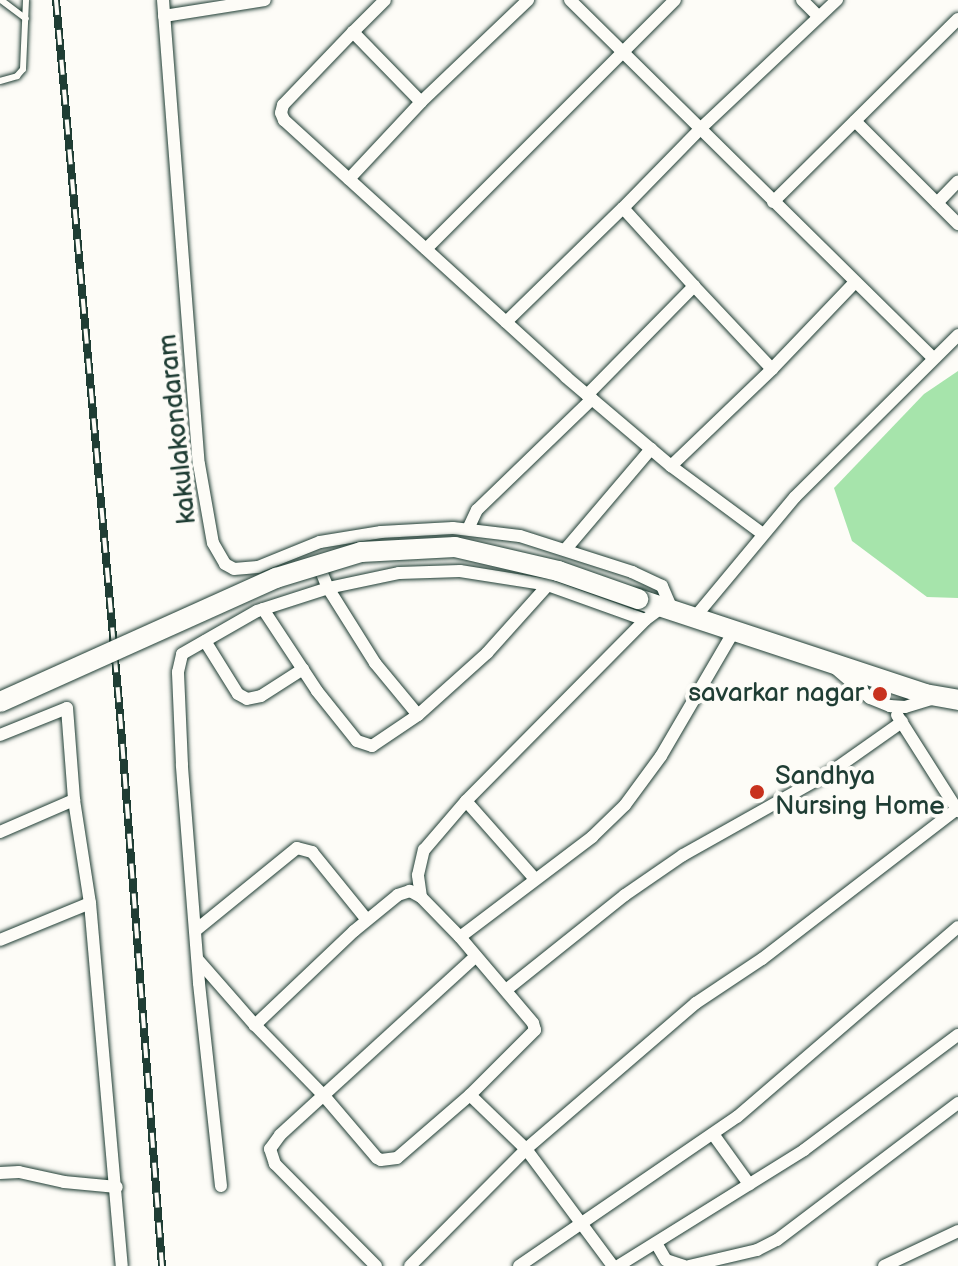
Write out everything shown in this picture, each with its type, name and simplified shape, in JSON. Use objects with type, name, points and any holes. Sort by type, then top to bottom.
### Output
[{"type":"highway","points":[[0,702],[276,578],[361,552],[455,547],[558,571],[638,599],[660,612],[695,617],[936,697],[958,700]]},
{"type":"street","name":"kakulakondaram","points":[[163,0],[199,464],[218,556],[234,569],[258,567],[335,539],[381,532],[468,529],[520,536],[662,586],[660,612]]},
{"type":"street","points":[[164,16],[265,0]]},
{"type":"street","points":[[385,0],[283,105],[281,113],[349,179],[589,397],[671,466],[763,534]]},
{"type":"street","points":[[349,179],[421,102],[528,0]]},
{"type":"street","points":[[570,0],[933,358]]},
{"type":"street","points":[[426,249],[675,0]]},
{"type":"street","points":[[802,0],[818,16]]},
{"type":"street","points":[[506,322],[701,128],[837,0]]},
{"type":"street","points":[[773,202],[958,19]]},
{"type":"street","points":[[353,32],[421,102]]},
{"type":"street","points":[[855,121],[958,224]]},
{"type":"street","points":[[937,203],[958,181]]},
{"type":"street","points":[[623,208],[772,369]]},
{"type":"street","points":[[671,466],[772,369],[855,282]]},
{"type":"street","points":[[468,529],[477,510],[694,286]]},
{"type":"street","points":[[695,617],[795,497],[958,335]]},
{"type":"street","points":[[565,550],[651,449]]},
{"type":"street","points":[[319,566],[328,588],[375,663],[418,715]]},
{"type":"street","points":[[221,1186],[198,960],[178,672],[182,654],[263,609],[328,588],[399,573],[460,571],[548,585],[660,612]]},
{"type":"street","points":[[263,609],[357,741],[367,746],[378,743],[418,715],[487,653],[548,585]]},
{"type":"street","points":[[421,897],[418,875],[424,850],[466,801],[660,612]]},
{"type":"street","points":[[460,937],[592,837],[638,790],[707,682],[734,631]]},
{"type":"street","points":[[205,641],[238,694],[247,699],[261,696],[303,669]]},
{"type":"street","points":[[826,660],[870,698],[890,706],[905,707],[936,697]]},
{"type":"street","points":[[410,1266],[526,1149],[696,1003],[762,959],[958,810],[890,706]]},
{"type":"street","points":[[0,735],[67,708],[74,800],[90,903],[122,1266]]},
{"type":"street","points":[[506,990],[625,895],[672,863],[831,772],[902,722]]},
{"type":"street","points":[[0,832],[74,800]]},
{"type":"street","points":[[466,801],[535,879]]},
{"type":"street","points":[[196,930],[297,848],[312,852],[367,920]]},
{"type":"street","points":[[198,960],[255,1025],[325,1097],[377,1158],[397,1158],[470,1095],[535,1030],[506,990],[460,937],[421,897],[405,892],[367,920],[255,1025]]},
{"type":"street","points":[[0,940],[90,903]]},
{"type":"street","points":[[519,1266],[713,1134],[809,1058],[958,927]]},
{"type":"street","points":[[376,1266],[269,1154],[280,1135],[476,956]]},
{"type":"street","points":[[470,1095],[526,1149],[616,1266],[856,1114],[958,1035]]},
{"type":"street","points":[[656,1243],[666,1260],[686,1266],[757,1250],[777,1240],[958,1103]]},
{"type":"street","points":[[713,1134],[749,1184]]},
{"type":"street","points":[[0,1173],[19,1172],[64,1182],[117,1199]]},
{"type":"street","points":[[884,1266],[958,1231]]},
{"type":"lane","points":[[1,0],[26,19]]},
{"type":"lane","points":[[0,81],[17,76],[23,69],[26,0]]},
{"type":"green space","points":[[958,371],[958,598],[927,597],[852,541],[834,488],[924,394]]},
{"type":"railway","points":[[56,0],[120,714],[162,1266]]},
{"type":"place","name":"savarkar nagar","points":[[880,694]]},
{"type":"place","name":"Sandhya Nursing Home","points":[[757,792]]}]
